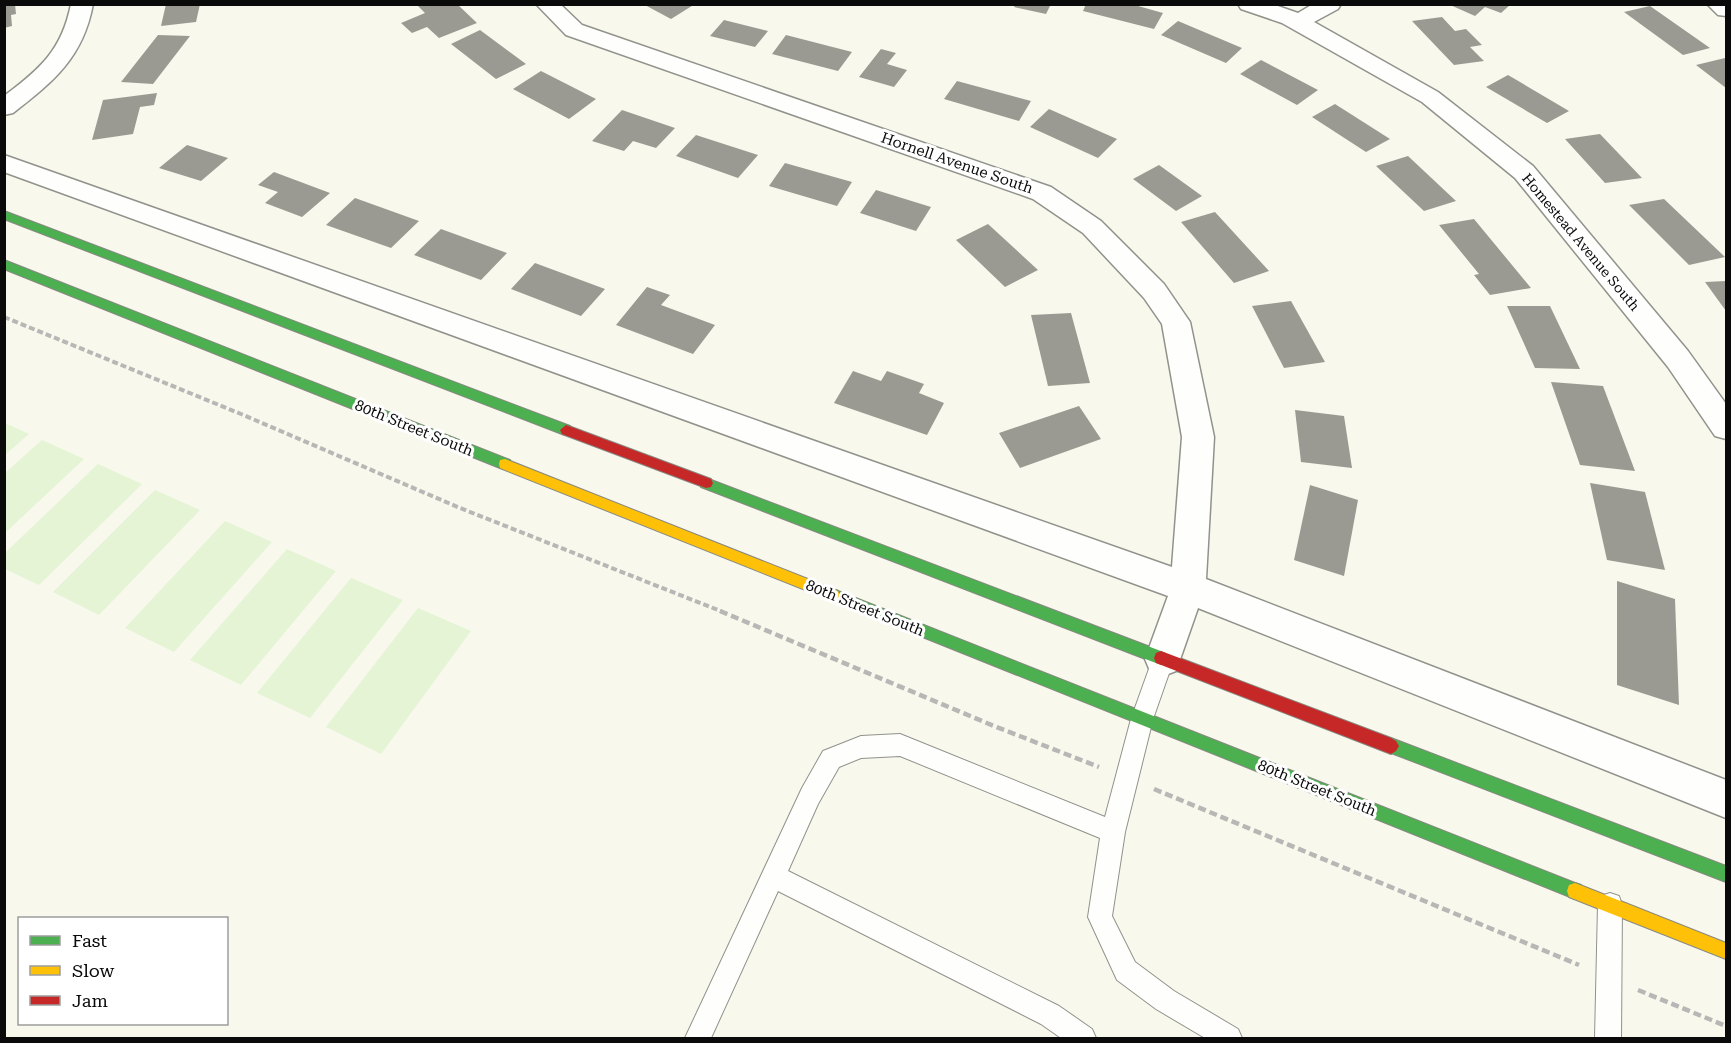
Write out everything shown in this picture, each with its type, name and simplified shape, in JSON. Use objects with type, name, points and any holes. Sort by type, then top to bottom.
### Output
[{"type":"main road","points":[[4,215],[1726,874]]},
{"type":"main road","name":"80th Street South","points":[[4,264],[1726,951]]},
{"type":"street","points":[[4,108],[57,66],[69,47],[82,4]]},
{"type":"street","name":"Hornell Avenue South","points":[[548,4],[574,30],[1041,193],[1092,227],[1154,291],[1176,322],[1198,437],[1188,588],[1163,658]]},
{"type":"street","name":"Homestead Avenue South","points":[[1249,4],[1298,23],[1430,97],[1524,172],[1678,359],[1726,427]]},
{"type":"street","points":[[1298,23],[1330,4]]},
{"type":"street","points":[[1718,4],[1726,10]]},
{"type":"street","points":[[4,163],[1188,588],[1726,799]]},
{"type":"lane","points":[[1163,658],[1142,719],[1126,778],[1113,832],[1100,917],[1126,971],[1166,1000],[1229,1038]]},
{"type":"lane","points":[[698,1038],[810,796],[831,759],[861,747],[900,745],[1113,832]]},
{"type":"lane","points":[[773,876],[1050,1015],[1083,1038]]},
{"type":"lane","points":[[1608,1038],[1610,905]]},
{"type":"path","points":[[4,317],[242,414],[460,508],[674,592],[994,726],[1126,778],[1726,1026]]},
{"type":"green space","points":[[5,423],[29,434],[5,455]]},
{"type":"green space","points":[[42,440],[84,459],[5,533],[5,473]]},
{"type":"green space","points":[[98,464],[142,484],[39,585],[5,569],[5,553]]},
{"type":"green space","points":[[155,490],[200,510],[99,615],[53,592]]},
{"type":"green space","points":[[225,521],[272,542],[174,652],[125,628]]},
{"type":"green space","points":[[287,549],[336,571],[241,685],[190,660]]},
{"type":"green space","points":[[351,578],[403,600],[310,718],[257,693]]},
{"type":"green space","points":[[418,608],[471,631],[381,754],[326,727]]},
{"type":"building","points":[[4,4],[15,4],[16,14],[11,15],[12,26],[4,28]]},
{"type":"building","points":[[166,4],[200,4],[196,22],[161,26]]},
{"type":"building","points":[[416,4],[457,4],[477,23],[439,38],[427,27],[412,33],[401,23],[425,13]]},
{"type":"building","points":[[643,4],[695,4],[671,19]]},
{"type":"building","points":[[1016,4],[1051,4],[1046,14],[1014,7]]},
{"type":"building","points":[[1086,4],[1131,4],[1163,13],[1154,29],[1083,11]]},
{"type":"building","points":[[1448,4],[1511,4],[1501,13],[1485,7],[1475,16]]},
{"type":"building","points":[[1650,6],[1710,48],[1683,55],[1624,12]]},
{"type":"building","points":[[1442,17],[1455,31],[1466,29],[1482,45],[1470,47],[1484,61],[1454,65],[1412,21]]},
{"type":"building","points":[[724,20],[768,31],[755,47],[710,36]]},
{"type":"building","points":[[1178,21],[1242,48],[1226,63],[1161,35]]},
{"type":"building","points":[[480,30],[526,64],[496,79],[451,44]]},
{"type":"building","points":[[158,35],[190,36],[153,84],[121,82]]},
{"type":"building","points":[[786,35],[852,52],[838,71],[772,54]]},
{"type":"building","points":[[881,49],[896,53],[887,64],[907,70],[894,87],[859,77]]},
{"type":"building","points":[[1725,58],[1726,60],[1726,88],[1696,65]]},
{"type":"building","points":[[1261,60],[1318,90],[1297,105],[1240,74]]},
{"type":"building","points":[[541,71],[596,99],[569,119],[513,89]]},
{"type":"building","points":[[1508,75],[1569,111],[1547,123],[1486,87]]},
{"type":"building","points":[[957,81],[1031,101],[1019,121],[944,99]]},
{"type":"building","points":[[157,93],[154,105],[140,107],[133,134],[92,140],[103,100]]},
{"type":"building","points":[[1335,104],[1390,139],[1366,152],[1312,117]]},
{"type":"building","points":[[1049,109],[1117,139],[1098,158],[1030,127]]},
{"type":"building","points":[[622,110],[675,128],[656,148],[633,141],[624,151],[592,141]]},
{"type":"building","points":[[1600,134],[1642,178],[1605,183],[1565,139]]},
{"type":"building","points":[[696,135],[758,155],[738,178],[676,156]]},
{"type":"building","points":[[187,145],[228,158],[201,181],[159,168]]},
{"type":"building","points":[[1408,156],[1456,201],[1424,211],[1376,166]]},
{"type":"building","points":[[785,163],[852,182],[837,206],[769,186]]},
{"type":"building","points":[[1159,165],[1202,196],[1176,211],[1133,179]]},
{"type":"building","points":[[274,172],[330,193],[302,217],[265,203],[278,192],[258,185]]},
{"type":"building","points":[[876,190],[931,207],[916,231],[860,213]]},
{"type":"building","points":[[355,198],[419,221],[391,248],[326,225]]},
{"type":"building","points":[[1664,199],[1725,257],[1689,265],[1629,205]]},
{"type":"building","points":[[1215,212],[1269,271],[1234,283],[1181,222]]},
{"type":"building","points":[[1474,219],[1531,288],[1490,295],[1474,275],[1479,274],[1439,225]]},
{"type":"building","points":[[988,224],[1038,270],[1005,287],[956,240]]},
{"type":"building","points":[[441,229],[507,253],[481,280],[414,255]]},
{"type":"building","points":[[535,263],[605,289],[581,316],[511,289]]},
{"type":"building","points":[[1726,281],[1726,311],[1705,282]]},
{"type":"building","points":[[647,287],[670,295],[661,305],[715,325],[693,354],[616,325]]},
{"type":"building","points":[[1291,301],[1325,362],[1284,368],[1252,306]]},
{"type":"building","points":[[1507,306],[1550,306],[1580,369],[1535,368]]},
{"type":"building","points":[[1071,313],[1090,383],[1048,386],[1031,315]]},
{"type":"building","points":[[853,371],[881,381],[887,371],[924,384],[919,393],[944,403],[927,435],[834,403]]},
{"type":"building","points":[[1551,382],[1603,386],[1635,471],[1580,465]]},
{"type":"building","points":[[1079,406],[1101,439],[1020,468],[999,433]]},
{"type":"building","points":[[1295,410],[1344,416],[1352,468],[1301,462]]},
{"type":"building","points":[[1590,483],[1645,492],[1665,570],[1607,560]]},
{"type":"building","points":[[1310,485],[1358,500],[1344,576],[1294,560]]},
{"type":"building","points":[[1617,581],[1675,599],[1679,705],[1617,685]]},
{"type":"traffic: fast","points":[[4,215],[566,430]]},
{"type":"traffic: fast","points":[[4,264],[505,464]]},
{"type":"traffic: fast","points":[[706,483],[1161,658]]},
{"type":"traffic: fast","points":[[833,595],[1575,891]]},
{"type":"traffic: fast","points":[[1391,746],[1726,874]]},
{"type":"traffic: slow","points":[[505,464],[833,595]]},
{"type":"traffic: slow","points":[[1575,891],[1726,951]]},
{"type":"traffic: jam","points":[[566,430],[706,483]]},
{"type":"traffic: jam","points":[[1161,658],[1391,746]]}]
